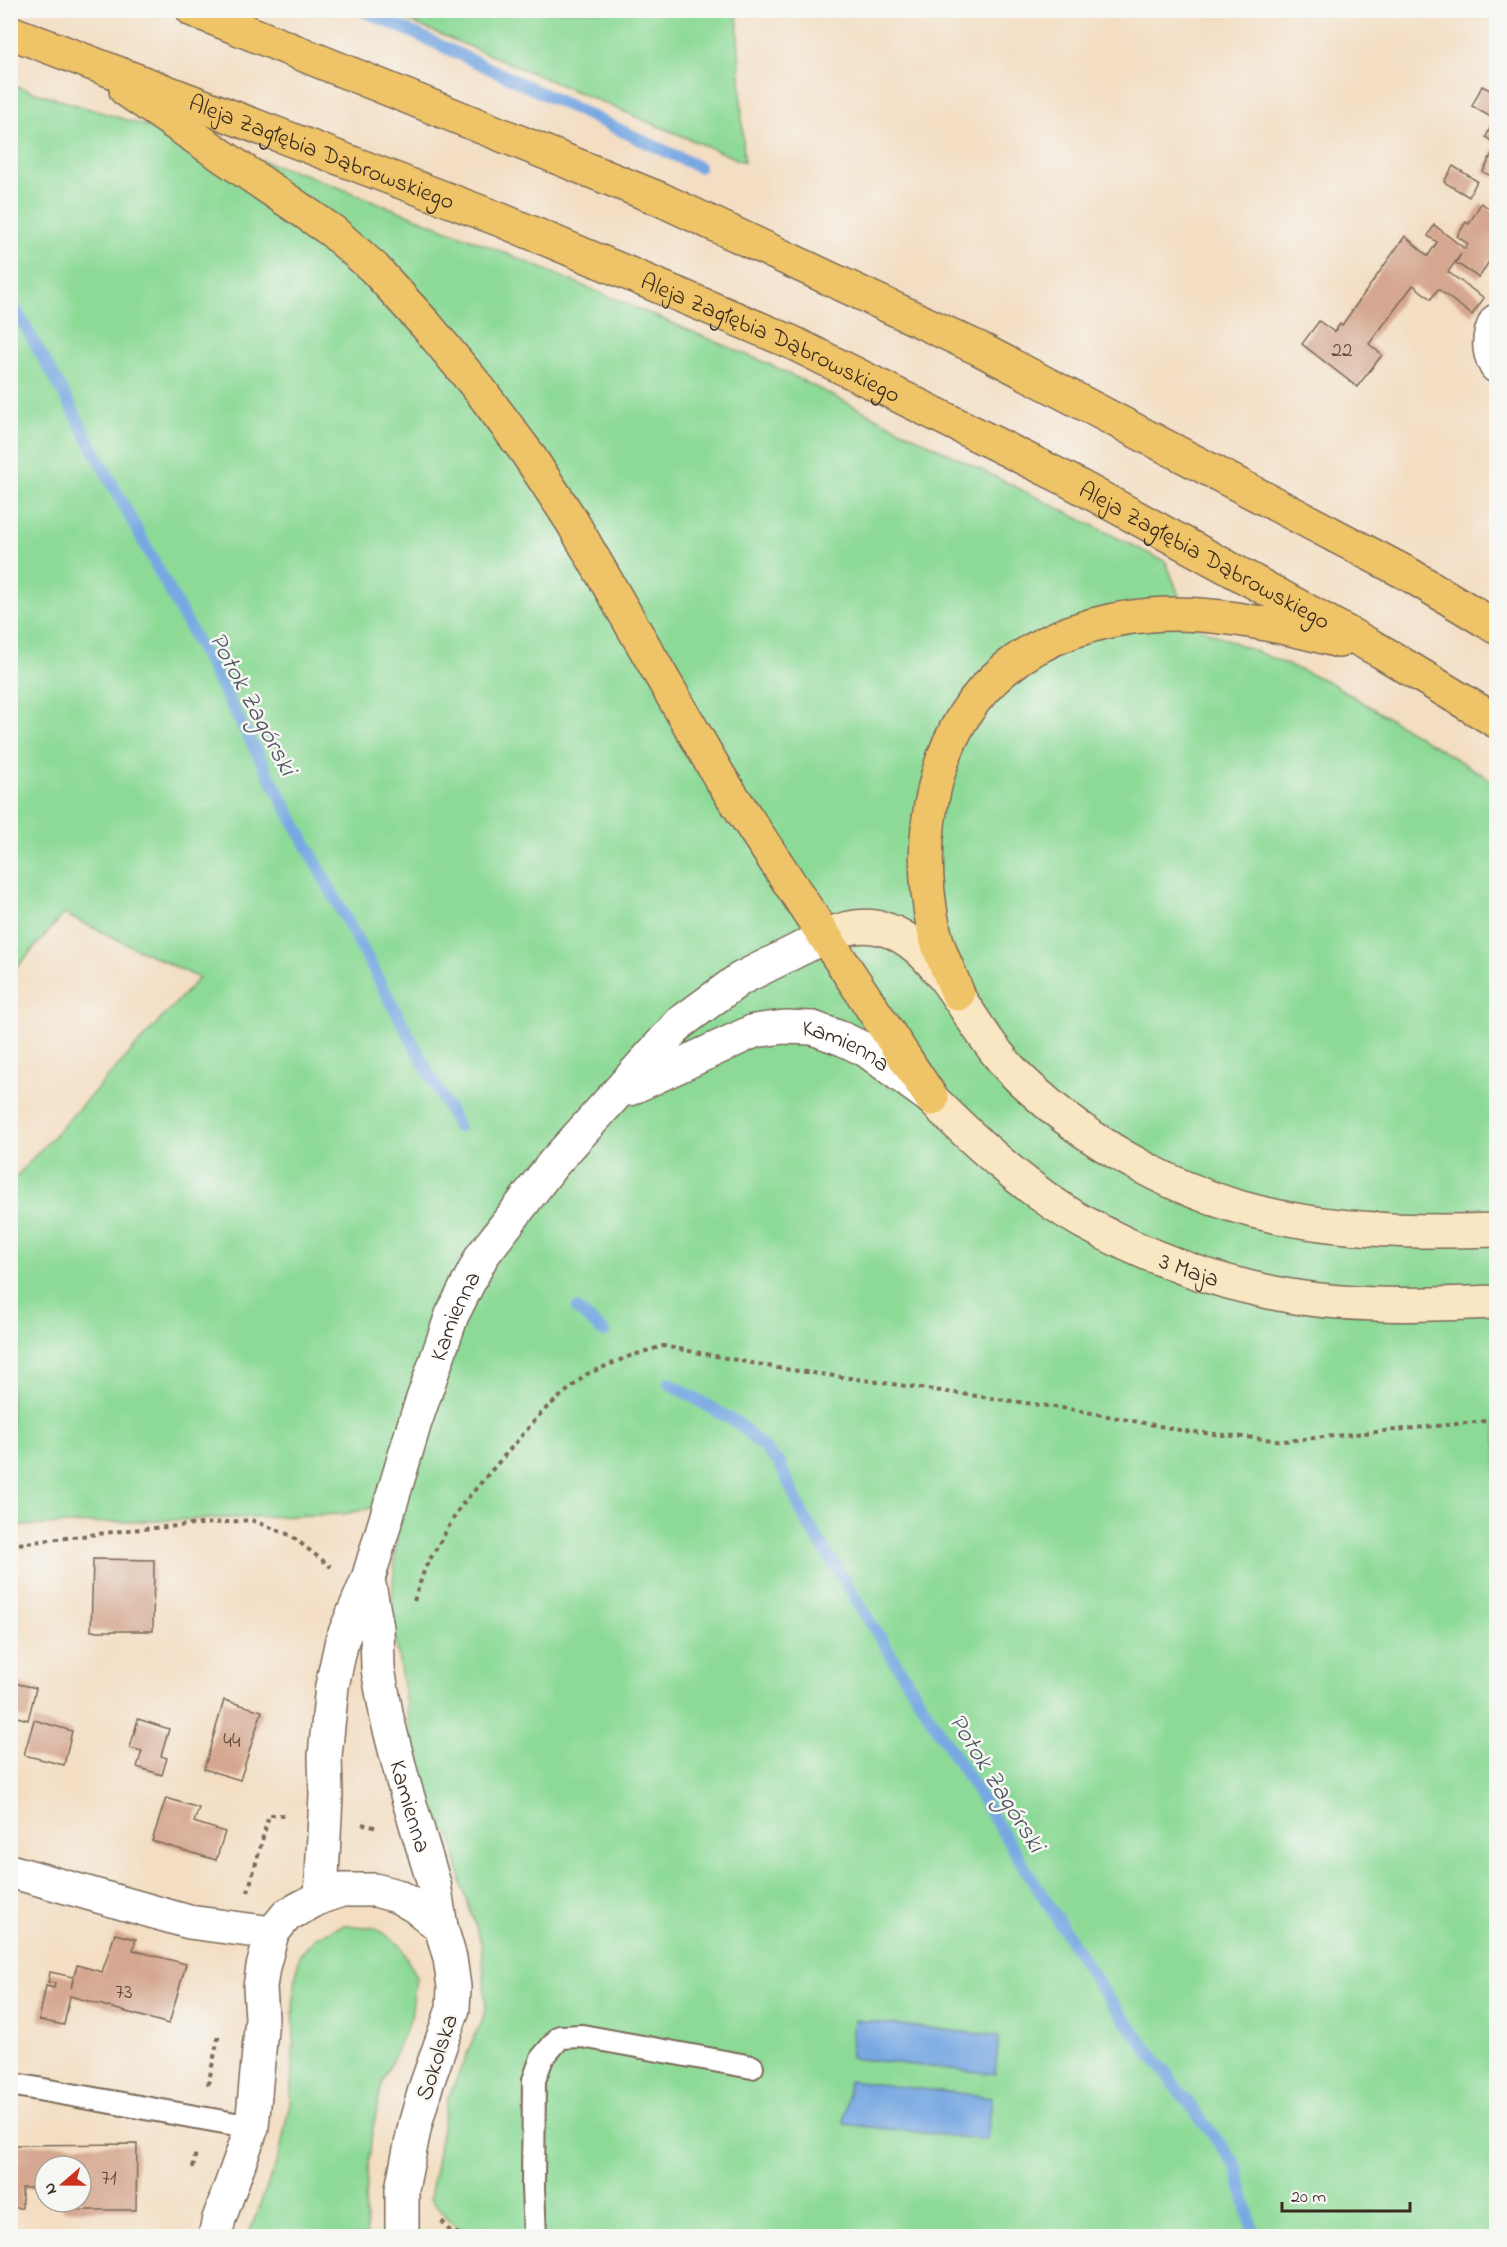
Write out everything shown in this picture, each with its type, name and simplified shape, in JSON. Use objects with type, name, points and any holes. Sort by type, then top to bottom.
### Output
[{"type":"main road","points":[[193,10],[660,199],[980,349],[1410,575],[1497,627]]},
{"type":"main road","name":"Aleja Zagłębia Dąbrowskiego","points":[[10,32],[501,220],[791,342],[1066,479],[1382,652],[1497,721]]},
{"type":"main road","points":[[83,60],[332,231],[374,268],[426,325],[494,408],[565,510],[719,776],[932,1100]]},
{"type":"main road","points":[[1410,575],[1497,604]]},
{"type":"main road","points":[[958,994],[934,933],[925,871],[927,835],[933,795],[942,763],[954,735],[968,710],[986,687],[1004,670],[1027,653],[1056,638],[1105,622],[1153,614],[1217,616],[1314,635],[1382,652]]},
{"type":"main road","points":[[826,936],[847,927],[870,927],[895,932],[915,944],[958,994],[997,1054],[1038,1095],[1070,1121],[1114,1151],[1167,1180],[1256,1212],[1300,1220],[1400,1230],[1497,1230]]},
{"type":"main road","name":"3 Maja","points":[[932,1100],[987,1152],[1048,1199],[1082,1221],[1148,1254],[1170,1262],[1213,1277],[1275,1293],[1326,1301],[1401,1304],[1497,1302]]},
{"type":"street","points":[[1497,321],[1489,334],[1492,357],[1497,366]]},
{"type":"street","name":"Kamienna","points":[[321,1897],[326,1795],[325,1756],[332,1686],[342,1640],[368,1580],[415,1422],[452,1315],[482,1256],[553,1164],[680,1023],[740,980],[826,936]]},
{"type":"street","name":"Kamienna","points":[[617,1095],[754,1031],[784,1027],[813,1028],[866,1050],[932,1100]]},
{"type":"street","name":"Kamienna","points":[[368,1580],[377,1628],[378,1669],[387,1718],[434,1884],[441,1927]]},
{"type":"street","points":[[10,1871],[189,1922],[272,1933]]},
{"type":"street","points":[[215,2236],[252,2127],[261,2018],[262,1967],[272,1933],[287,1915],[321,1897],[342,1890],[375,1890],[397,1896],[416,1907],[441,1927]]},
{"type":"street","name":"Sokolska","points":[[402,2236],[402,2189],[415,2125],[453,2009],[454,1987],[450,1958],[441,1927]]},
{"type":"lane","points":[[535,2236],[534,2080],[542,2058],[560,2037],[582,2036],[752,2067]]},
{"type":"lane","points":[[10,2084],[252,2127]]},
{"type":"path","points":[[413,1607],[414,1596],[425,1568],[460,1507],[543,1411],[587,1374],[630,1356],[663,1346],[778,1368],[1052,1407],[1185,1431],[1284,1441],[1497,1420]]},
{"type":"path","points":[[10,1545],[129,1530],[251,1520],[290,1535],[338,1572],[368,1580]]},
{"type":"green space","points":[[385,11],[737,11],[744,162]]},
{"type":"green space","points":[[11,85],[304,174],[491,247],[771,365],[1166,562],[1190,624],[1329,682],[1496,783],[1496,2236],[465,2236],[430,2199],[446,2103],[486,2010],[482,1946],[462,1885],[450,1832],[439,1832],[413,1747],[391,1612],[399,1502],[344,1514],[11,1526],[11,1182],[199,978],[64,914],[11,974]]},
{"type":"green space","points":[[344,1925],[376,1928],[400,1945],[416,1977],[411,2017],[382,2083],[372,2132],[365,2200],[367,2236],[248,2236],[280,2152],[290,2102],[294,2039],[293,1998],[299,1956],[316,1937]]},
{"type":"water","points":[[854,2020],[999,2036],[995,2074],[850,2058]]},
{"type":"water","points":[[849,2081],[992,2097],[987,2140],[844,2124]]},
{"type":"building","points":[[1482,86],[1496,93],[1496,145],[1486,137],[1494,119],[1472,106]]},
{"type":"building","points":[[1496,145],[1496,178],[1483,172]]},
{"type":"building","points":[[1453,166],[1477,181],[1469,197],[1444,182]]},
{"type":"building","points":[[1481,203],[1496,213],[1496,250],[1479,278],[1456,263],[1461,254],[1448,272],[1484,298],[1472,315],[1438,289],[1431,299],[1413,285],[1369,344],[1382,355],[1357,387],[1302,344],[1319,321],[1334,332],[1340,324],[1342,325],[1405,236],[1428,256],[1437,242],[1428,236],[1434,225],[1465,249],[1468,244],[1457,236],[1466,222],[1469,224]]},
{"type":"building","points":[[93,1559],[154,1560],[153,1631],[91,1631]]},
{"type":"building","points":[[10,1682],[36,1688],[28,1720],[10,1715]]},
{"type":"building","points":[[224,1700],[262,1711],[240,1780],[204,1769]]},
{"type":"building","points":[[138,1719],[169,1729],[161,1756],[167,1758],[162,1775],[137,1767],[142,1751],[130,1748]]},
{"type":"building","points":[[34,1720],[72,1731],[64,1765],[24,1755]]},
{"type":"building","points":[[166,1798],[199,1808],[194,1822],[225,1832],[216,1860],[152,1841]]},
{"type":"building","points":[[115,1934],[136,1939],[133,1950],[186,1964],[169,2024],[70,1996],[64,2025],[39,2020],[46,1986],[54,1988],[55,1983],[48,1982],[50,1972],[73,1977],[71,1988],[77,1965],[102,1972]]},
{"type":"building","points":[[137,2144],[136,2210],[93,2210],[93,2154],[33,2154],[33,2188],[22,2188],[22,2208],[10,2208],[10,2145]]},
{"type":"waterway","points":[[361,10],[699,167]]},
{"type":"waterway","name":"Potok Zagórski","points":[[10,300],[65,396],[458,1127]]},
{"type":"waterway","name":"Potok Zagórski","points":[[577,1309],[604,1332]]},
{"type":"waterway","name":"Potok Zagórski","points":[[669,1383],[739,1424],[780,1464],[804,1517],[1102,1990],[1236,2165],[1252,2229],[1251,2236]]}]
